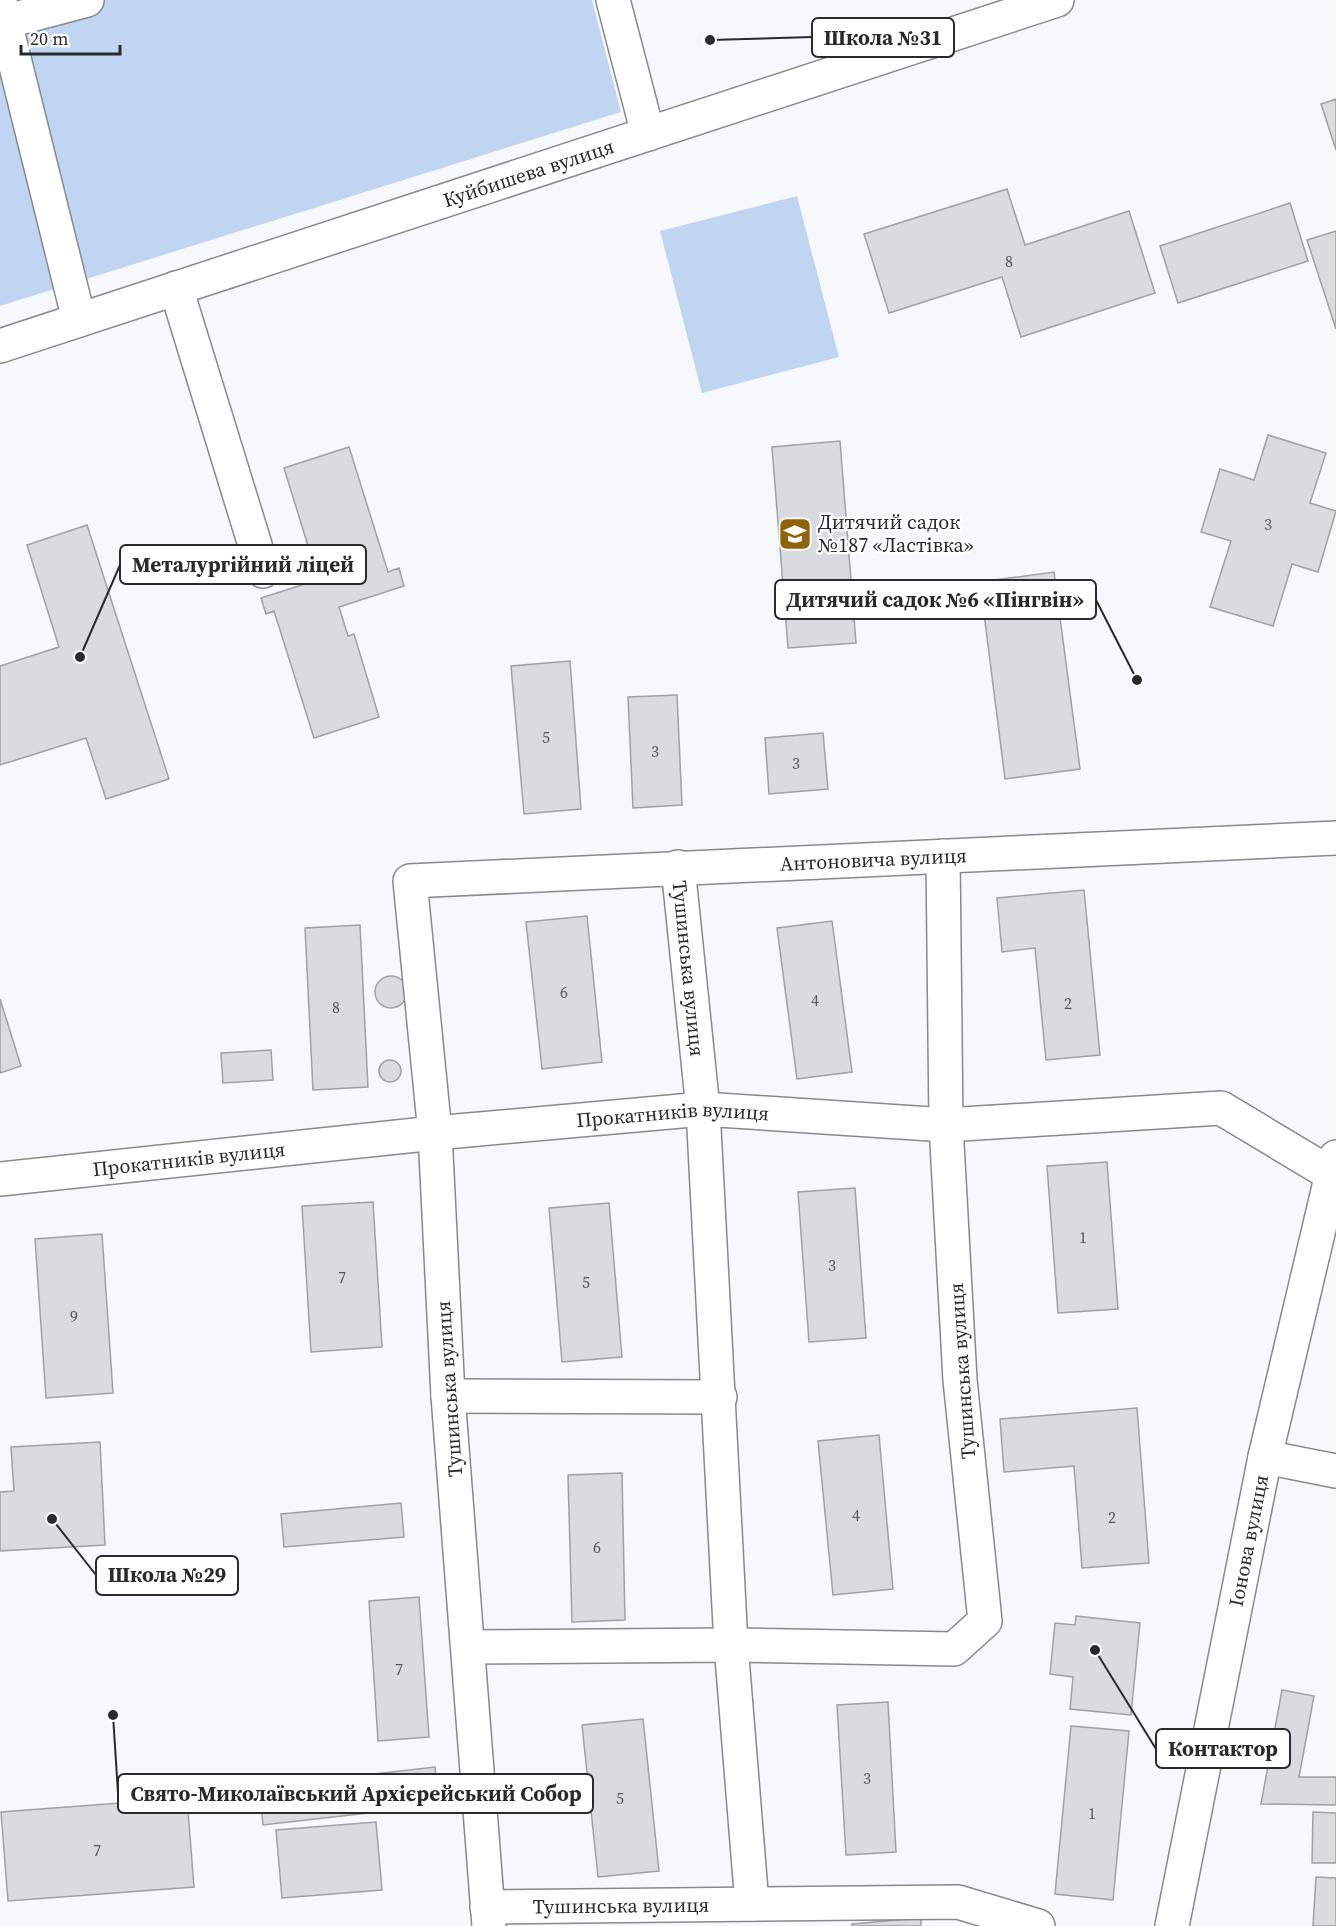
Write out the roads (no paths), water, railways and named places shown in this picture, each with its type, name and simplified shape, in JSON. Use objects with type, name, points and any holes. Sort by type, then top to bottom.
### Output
[{"type":"street","points":[[79,320],[2,15],[87,0]]},
{"type":"street","points":[[613,0],[648,134]]},
{"type":"street","name":"Куйбишева вулиця","points":[[0,346],[1057,0]]},
{"type":"street","points":[[176,288],[263,571]]},
{"type":"street","name":"Антоновича вулиця","points":[[410,880],[1336,838]]},
{"type":"street","name":"Тушинська вулиця","points":[[468,1647],[732,1644],[954,1649],[986,1621],[960,1380],[946,1125],[943,856]]},
{"type":"street","name":"Тушинська вулиця","points":[[678,867],[703,1109],[732,1644],[752,1904]]},
{"type":"street","name":"Тушинська вулиця","points":[[410,880],[435,1133],[448,1396],[488,1916],[752,1904],[958,1902],[1038,1926]]},
{"type":"street","name":"Прокатників вулиця","points":[[0,1179],[435,1133],[703,1109],[946,1125],[1221,1108],[1334,1170]]},
{"type":"street","name":"Іонова вулиця","points":[[1172,1926],[1265,1457],[1334,1170]]},
{"type":"street","points":[[448,1396],[720,1397]]},
{"type":"street","points":[[1265,1457],[1336,1471]]},
{"type":"place","name":"Школа №31","points":[[710,40]]},
{"type":"place","name":"Дитячий садок №187 «Ластівка»","points":[[795,534]]},
{"type":"place","name":"Металургійний ліцей","points":[[80,657]]},
{"type":"place","name":"Дитячий садок №6 «Пінгвін»","points":[[1137,680]]},
{"type":"place","name":"Школа №29","points":[[52,1519]]},
{"type":"place","name":"Контактор","points":[[1095,1650]]},
{"type":"place","name":"Свято-Миколаївський Архієрейський Собор","points":[[113,1715]]}]
